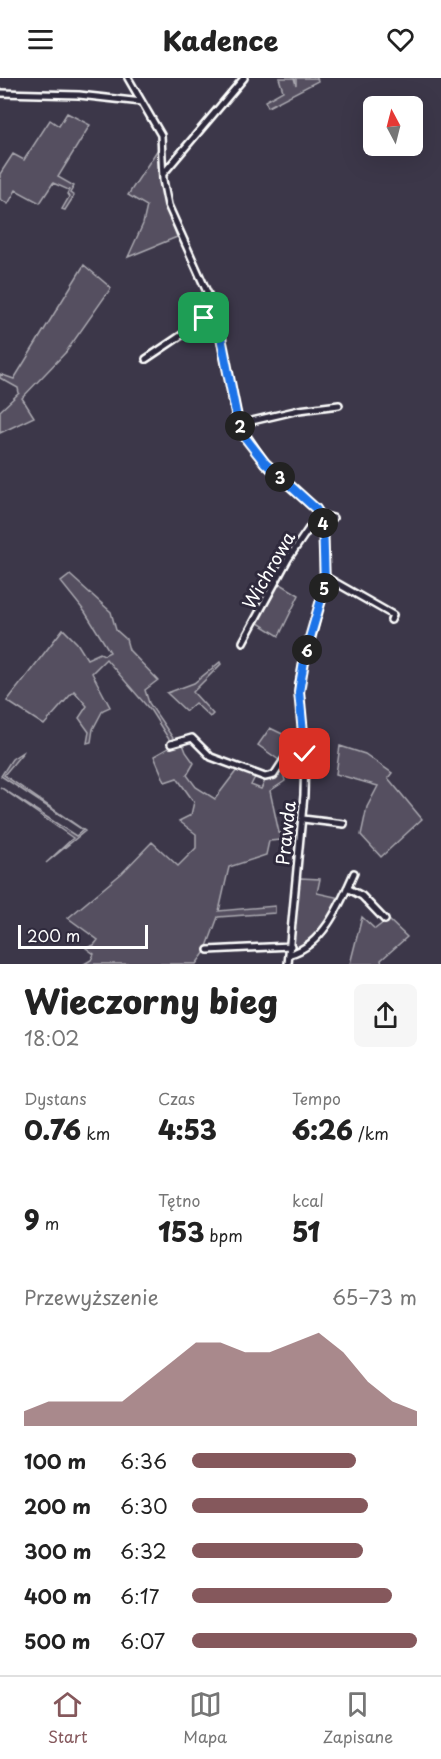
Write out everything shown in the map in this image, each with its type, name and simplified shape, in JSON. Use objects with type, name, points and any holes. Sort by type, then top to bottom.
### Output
[{"type":"street","points":[[128,78],[161,135],[163,174],[174,220],[216,312],[239,424],[265,463],[321,515],[333,518]]},
{"type":"street","points":[[163,174],[244,78]]},
{"type":"street","points":[[0,93],[79,95],[142,102]]},
{"type":"street","points":[[146,358],[216,312]]},
{"type":"street","points":[[239,424],[299,410],[339,405]]},
{"type":"street","name":"Prawda","points":[[288,964],[303,819],[304,738],[299,684],[326,577],[324,529],[321,515]]},
{"type":"street","name":"Wichrowa","points":[[243,642],[288,559],[316,518],[321,515]]},
{"type":"street","points":[[326,577],[393,615],[392,620]]},
{"type":"street","points":[[171,744],[192,738],[212,757],[266,777],[274,775],[297,740],[304,738]]},
{"type":"street","points":[[303,819],[344,824]]},
{"type":"street","points":[[290,954],[300,950],[322,932],[354,873]]},
{"type":"street","points":[[347,888],[362,896],[386,920]]},
{"type":"street","points":[[208,950],[291,946]]},
{"type":"shaded area","points":[[279,78],[294,78],[296,85],[296,78],[317,78],[318,81],[268,107],[265,101],[283,91]]},
{"type":"shaded area","points":[[67,113],[90,125],[58,177],[74,186],[70,193],[74,196],[65,210],[62,209],[69,197],[67,194],[69,190],[53,183],[40,203],[16,190],[8,204],[0,199],[0,174],[13,154],[24,160],[50,120],[59,126]]},
{"type":"shaded area","points":[[158,149],[163,198],[177,237],[128,257],[143,224],[147,206],[128,195]]},
{"type":"shaded area","points":[[84,265],[111,288],[66,352],[22,398],[34,417],[0,433],[0,411],[19,393],[18,388],[0,378],[0,374],[14,379]]},
{"type":"shaded area","points":[[70,575],[111,612],[116,630],[126,639],[129,650],[158,680],[145,690],[149,703],[175,741],[170,741],[151,711],[106,659],[92,673],[110,707],[103,710],[93,729],[91,742],[87,743],[89,732],[79,718],[87,706],[74,691],[44,725],[7,701],[63,629],[77,643],[87,659],[100,653],[104,655],[110,652],[85,612],[61,582]]},
{"type":"shaded area","points":[[279,583],[299,595],[279,636],[258,623]]},
{"type":"shaded area","points":[[220,662],[221,664],[193,692],[213,714],[210,717],[195,703],[186,711],[167,693],[194,683]]},
{"type":"shaded area","points":[[270,728],[293,739],[279,760],[258,745]]},
{"type":"shaded area","points":[[183,744],[194,763],[187,775],[196,787],[215,799],[237,770],[255,777],[251,785],[261,789],[266,779],[282,766],[285,781],[270,791],[279,833],[299,833],[297,846],[282,840],[269,841],[266,855],[229,867],[219,911],[275,906],[275,913],[218,917],[205,952],[196,964],[84,964],[91,960],[94,954],[86,948],[94,945],[98,940],[68,918],[122,873],[152,842],[178,866],[196,848],[196,834],[179,821],[191,815],[194,802],[177,778],[165,782],[154,756],[170,747]]},
{"type":"shaded area","points":[[340,746],[365,754],[392,773],[388,778],[422,819],[381,857],[361,835],[367,807],[378,786],[336,774]]},
{"type":"shaded area","points":[[24,751],[4,775],[85,831],[46,863],[73,838],[0,787],[76,836],[83,830],[1,776],[12,759]]},
{"type":"shaded area","points":[[300,878],[320,879],[317,893],[340,898],[319,933],[298,949],[293,949]]},
{"type":"shaded area","points":[[362,917],[375,929],[388,919],[407,937],[381,960],[382,964],[350,964]]},
{"type":"route","points":[[204,318],[216,312],[237,418],[244,436],[265,463],[316,509],[323,520],[325,586],[299,684],[305,754]]}]
